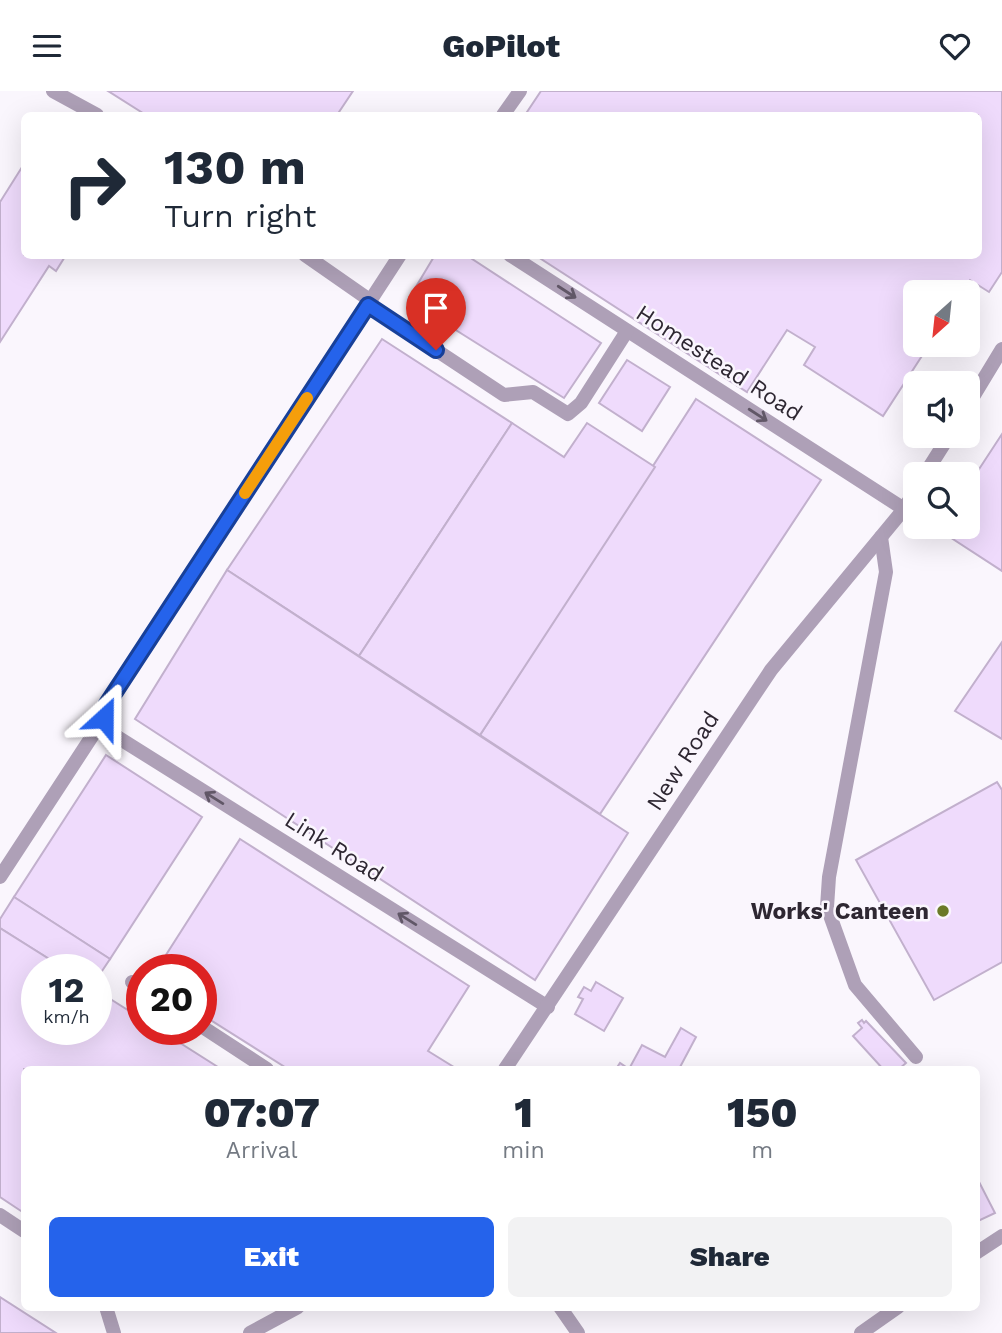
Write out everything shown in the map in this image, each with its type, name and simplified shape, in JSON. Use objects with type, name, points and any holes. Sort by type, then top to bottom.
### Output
[{"type":"lane","points":[[53,91],[92,112]]},
{"type":"lane","points":[[505,112],[520,91]]},
{"type":"lane","points":[[310,259],[369,303],[504,395],[533,393],[568,414],[581,403],[627,331]]},
{"type":"lane","points":[[0,877],[104,718],[107,704],[397,259]]},
{"type":"lane","name":"Homestead Road","points":[[516,259],[903,508]]},
{"type":"lane","points":[[980,385],[1002,349]]},
{"type":"lane","name":"New Road","points":[[507,1066],[771,670],[903,510]]},
{"type":"lane","points":[[881,537],[886,572],[829,877],[827,907],[855,985],[916,1057]]},
{"type":"lane","name":"Link Road","points":[[104,718],[114,736],[548,1007]]},
{"type":"lane","points":[[217,1036],[262,1066]]},
{"type":"lane","points":[[0,1215],[21,1229]]},
{"type":"lane","points":[[980,1250],[1002,1236]]},
{"type":"lane","points":[[107,1311],[114,1333]]},
{"type":"lane","points":[[250,1333],[291,1311]]},
{"type":"lane","points":[[563,1311],[578,1333]]},
{"type":"lane","points":[[861,1333],[892,1311]]},
{"type":"building","points":[[108,91],[353,91],[339,112],[141,112]]},
{"type":"building","points":[[541,91],[1002,91],[1002,272],[989,292],[980,286],[980,280],[903,280],[903,357],[921,357],[912,371],[903,371],[903,385],[883,416],[804,365],[815,347],[787,330],[747,392],[541,259],[982,259],[982,112],[527,112]]},
{"type":"building","points":[[21,169],[21,259],[64,259],[56,271],[49,266],[0,342],[0,202]]},
{"type":"building","points":[[433,259],[472,259],[601,343],[564,398],[408,300]]},
{"type":"building","points":[[382,339],[512,423],[359,656],[227,570]]},
{"type":"building","points":[[627,360],[670,387],[642,431],[599,403]]},
{"type":"building","points":[[696,399],[821,480],[600,814],[480,735]]},
{"type":"building","points":[[512,423],[564,457],[587,423],[655,467],[480,735],[359,656]]},
{"type":"building","points":[[1002,434],[1002,571],[953,539],[980,539],[980,468]]},
{"type":"building","points":[[227,570],[628,833],[535,980],[135,719]]},
{"type":"building","points":[[1002,642],[1002,739],[955,711]]},
{"type":"building","points":[[106,755],[202,817],[112,956],[102,954],[14,897]]},
{"type":"building","name":"Works' Canteen","points":[[997,782],[1002,790],[1002,962],[934,1000],[856,860]]},
{"type":"building","points":[[240,839],[469,986],[428,1051],[452,1066],[283,1066],[217,1024],[217,954],[167,954]]},
{"type":"building","points":[[14,897],[102,954],[41,954],[0,928],[0,919]]},
{"type":"building","points":[[0,928],[41,954],[21,954],[21,1045],[112,1045],[112,1000],[126,1009],[126,1045],[183,1045],[216,1066],[21,1066],[21,1211],[0,1197]]},
{"type":"building","points":[[596,982],[623,998],[604,1031],[575,1014],[583,999],[578,997],[584,987],[591,991]]},
{"type":"building","points":[[866,1021],[906,1063],[902,1066],[880,1066],[853,1036],[862,1028],[858,1023]]},
{"type":"building","points":[[681,1028],[696,1037],[681,1066],[631,1066],[642,1045],[665,1057]]},
{"type":"building","points":[[980,1184],[995,1213],[980,1220]]},
{"type":"building","points":[[0,1297],[56,1333],[0,1333]]},
{"type":"slow traffic","points":[[245,493],[307,398]]},
{"type":"place","name":"Works' Canteen","points":[[943,911]]},
{"type":"route","points":[[104,718],[107,704],[368,305],[436,350]]}]
